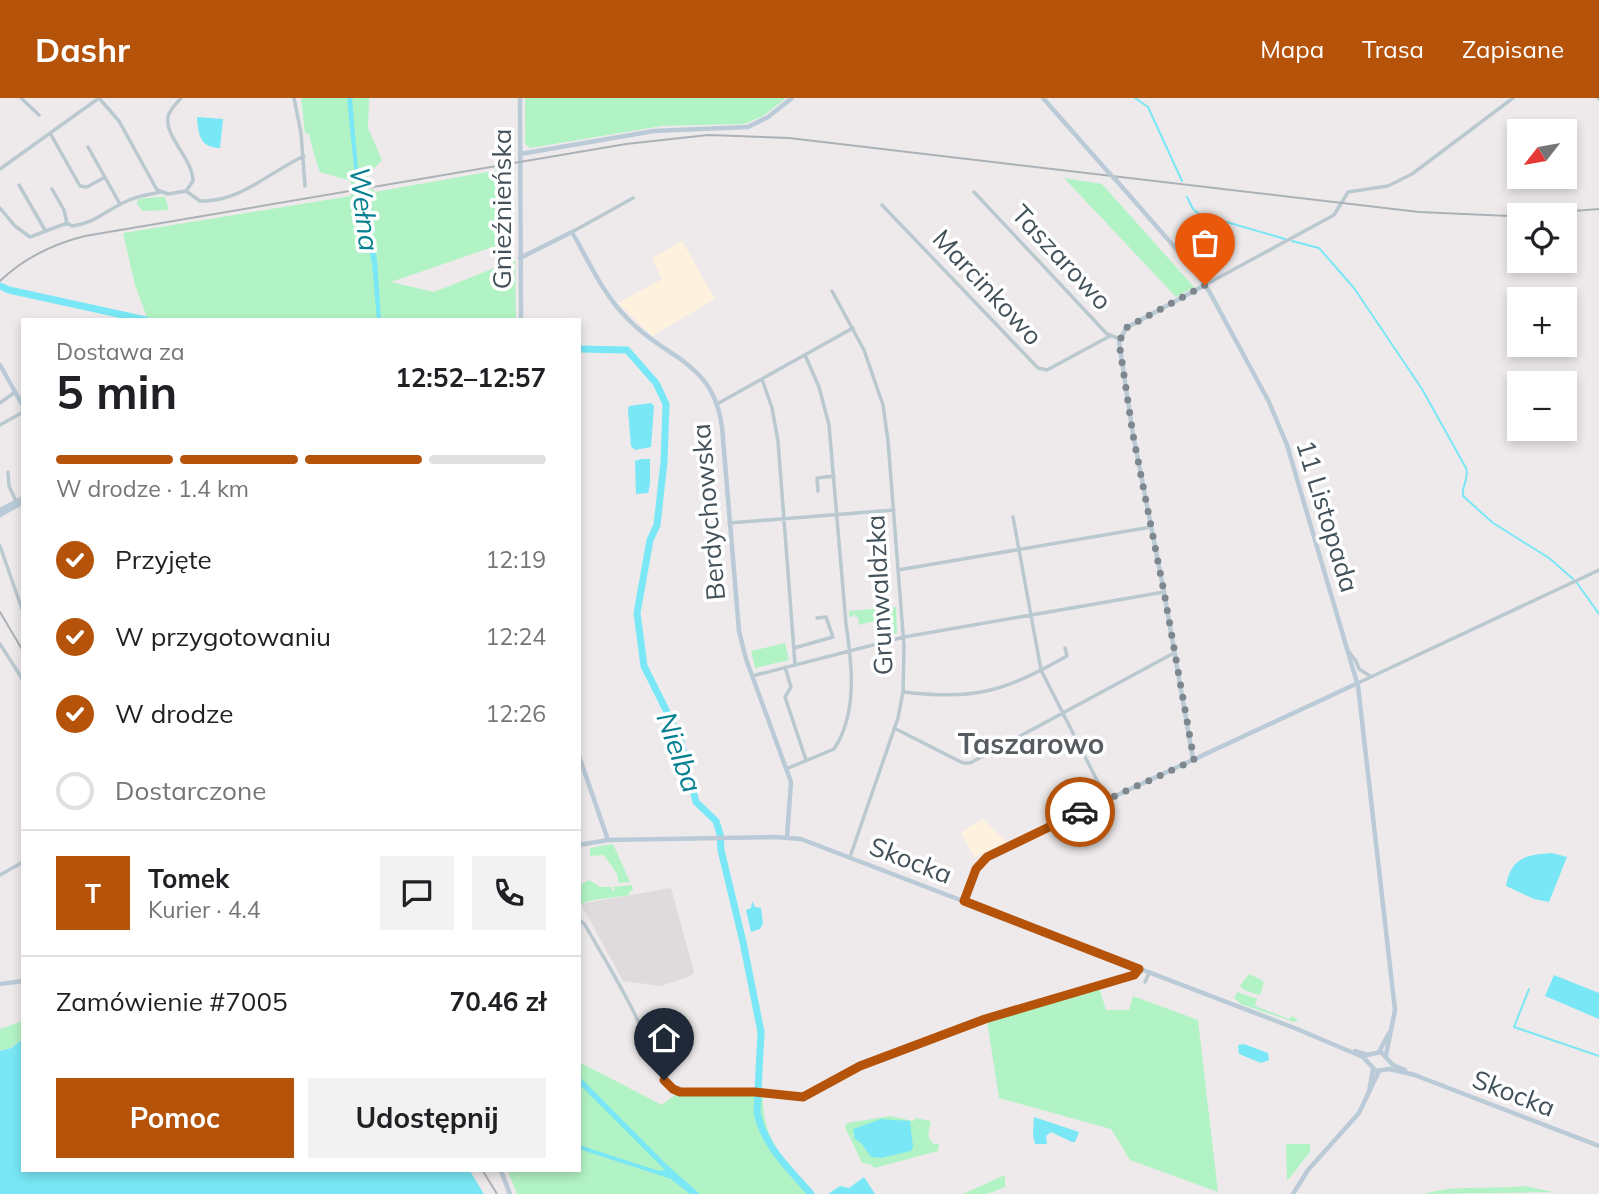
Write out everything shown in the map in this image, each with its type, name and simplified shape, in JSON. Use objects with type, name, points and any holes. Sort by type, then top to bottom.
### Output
[{"type":"street","points":[[21,98],[39,115]]},
{"type":"street","points":[[0,169],[99,98],[119,121],[160,192]]},
{"type":"street","points":[[52,189],[64,210],[67,223],[72,226],[102,217],[136,197],[160,192],[169,194],[186,191],[192,183],[192,171],[167,121],[170,112],[181,98]]},
{"type":"street","points":[[294,98],[304,156],[305,186]]},
{"type":"street","name":"Gnieźnieńska","points":[[520,98],[521,318]]},
{"type":"street","points":[[520,153],[646,132],[748,127],[762,121],[792,98]]},
{"type":"street","name":"11 Listopada","points":[[1043,98],[1205,285],[1281,428],[1358,683],[1395,1005],[1388,1058]]},
{"type":"street","points":[[1119,339],[1126,328],[1335,215],[1348,192],[1388,186],[1412,174],[1513,98]]},
{"type":"street","points":[[50,133],[80,186],[86,187],[105,177]]},
{"type":"street","points":[[88,147],[120,204]]},
{"type":"street","points":[[186,191],[200,201],[222,198],[237,193],[304,156]]},
{"type":"street","points":[[19,185],[45,230]]},
{"type":"street","name":"Taszarowo","points":[[974,192],[1110,337],[1119,339],[1133,435],[1194,760]]},
{"type":"street","points":[[520,258],[633,198]]},
{"type":"street","name":"Marcinkowo","points":[[882,205],[1038,368],[1047,369],[1110,337]]},
{"type":"street","points":[[0,208],[15,226],[30,237],[67,223]]},
{"type":"street","name":"Berdychowska","points":[[572,232],[617,307],[641,332],[696,371],[709,387],[717,404],[722,427],[737,616],[742,646],[791,788],[787,837]]},
{"type":"street","name":"Grunwaldzka","points":[[832,291],[853,328],[873,373],[883,408],[904,637],[903,692],[894,728],[850,857]]},
{"type":"street","points":[[717,404],[853,328]]},
{"type":"street","points":[[786,769],[831,751],[838,741],[851,696],[850,650],[830,432],[824,403],[805,355]]},
{"type":"street","points":[[0,365],[21,403]]},
{"type":"street","points":[[762,379],[776,430],[795,664]]},
{"type":"street","points":[[0,403],[15,393]]},
{"type":"street","points":[[0,425],[21,413]]},
{"type":"street","points":[[8,472],[9,486],[16,501]]},
{"type":"street","points":[[818,491],[817,478],[834,477]]},
{"type":"street","points":[[0,512],[21,500]]},
{"type":"street","points":[[0,512],[21,501]]},
{"type":"street","points":[[729,523],[894,510]]},
{"type":"street","points":[[1013,517],[1041,670],[1107,800]]},
{"type":"street","points":[[898,569],[1151,527]]},
{"type":"street","points":[[0,546],[21,606]]},
{"type":"street","points":[[964,901],[976,869],[987,857],[1358,683],[1367,682],[1374,676],[1599,570]]},
{"type":"street","points":[[752,676],[904,637],[1164,592]]},
{"type":"street","points":[[794,648],[833,636],[827,617],[817,618]]},
{"type":"street","points":[[0,644],[21,677]]},
{"type":"street","points":[[903,692],[940,696],[978,694],[1009,685],[1041,670],[1066,656],[1065,648]]},
{"type":"street","points":[[1349,652],[1359,669],[1374,676]]},
{"type":"street","points":[[894,728],[966,764],[1175,653]]},
{"type":"street","points":[[785,667],[791,687],[785,697],[807,761]]},
{"type":"street","points":[[581,763],[608,840]]},
{"type":"street","name":"Skocka","points":[[581,845],[608,840],[712,838],[787,837],[807,841],[1344,1048],[1370,1063]]},
{"type":"street","points":[[0,875],[21,863]]},
{"type":"street","points":[[581,921],[628,1000],[643,1030],[649,1051],[669,1087],[689,1093],[755,1092],[803,1097],[868,1063],[995,1016],[1132,977],[1139,969]]},
{"type":"street","points":[[1145,982],[1149,973]]},
{"type":"street","points":[[0,977],[1,984],[21,981]]},
{"type":"street","points":[[1369,1093],[1373,1069],[1370,1063],[1395,1020]]},
{"type":"street","name":"Skocka","points":[[1344,1048],[1376,1053]]},
{"type":"street","points":[[1293,1194],[1308,1170],[1359,1113],[1379,1072],[1386,1069],[1388,1058],[1376,1053]]},
{"type":"street","name":"Skocka","points":[[1388,1058],[1415,1075]]},
{"type":"street","points":[[1373,1069],[1379,1072]]},
{"type":"street","name":"Skocka","points":[[1386,1069],[1415,1075],[1599,1146]]},
{"type":"street","points":[[501,1172],[510,1194]]},
{"type":"shaded area","points":[[682,241],[715,299],[652,336],[618,303],[662,279],[652,258]]},
{"type":"shaded area","points":[[983,819],[1007,842],[974,857],[961,832]]},
{"type":"shaded area","points":[[671,888],[694,972],[691,976],[661,986],[623,981],[581,904]]},
{"type":"green space","points":[[301,98],[369,98],[368,128],[382,160],[367,175],[367,190],[373,189],[375,192],[510,168],[513,240],[391,282],[434,292],[497,267],[515,256],[516,318],[147,318],[135,285],[123,233],[351,196],[351,181],[320,172],[309,134],[305,133]]},
{"type":"green space","points":[[525,98],[786,98],[763,116],[744,124],[662,126],[530,148],[525,144]]},
{"type":"green space","points":[[1064,178],[1102,184],[1194,287],[1176,297]]},
{"type":"green space","points":[[165,197],[169,210],[143,211],[137,204],[138,199]]},
{"type":"green space","points":[[896,607],[897,633],[879,639],[874,621],[859,625],[855,614],[849,618],[849,611]]},
{"type":"green space","points":[[785,643],[789,660],[755,668],[751,651]]},
{"type":"green space","points":[[613,844],[630,882],[619,883],[617,874],[604,855],[590,856],[590,848]]},
{"type":"green space","points":[[589,880],[600,887],[611,887],[613,891],[613,887],[632,885],[633,890],[629,892],[630,895],[581,904],[581,884]]},
{"type":"green space","points":[[1249,974],[1264,983],[1260,995],[1240,986]]},
{"type":"green space","points":[[1099,987],[1106,1010],[1129,1010],[1133,996],[1198,1020],[1218,1192],[1130,1160],[1111,1129],[999,1098],[987,1021]]},
{"type":"green space","points":[[1237,992],[1257,999],[1255,1006],[1298,1020],[1294,1022],[1241,1004],[1234,998]]},
{"type":"green space","points":[[21,1022],[21,1040],[0,1051],[0,1029]]},
{"type":"green space","points":[[581,1063],[662,1105],[676,1094],[763,1094],[766,1125],[777,1149],[814,1194],[517,1194],[508,1172],[581,1172]]},
{"type":"green space","points":[[890,1116],[913,1121],[916,1118],[931,1121],[929,1136],[934,1144],[939,1144],[938,1151],[874,1168],[870,1164],[862,1163],[845,1127],[847,1123]]},
{"type":"green space","points":[[1286,1144],[1310,1144],[1310,1152],[1287,1181]]},
{"type":"green space","points":[[1005,1175],[1005,1187],[987,1194],[963,1194]]},
{"type":"green space","points":[[1525,1186],[1553,1192],[1424,1194],[1448,1189]]},
{"type":"water","points":[[347,98],[352,98],[358,169],[363,185],[356,187]]},
{"type":"water","points":[[197,117],[223,119],[220,148],[208,146],[201,139]]},
{"type":"water","name":"Wełna","points":[[364,190],[377,259],[381,318],[377,318],[372,264],[357,191]]},
{"type":"water","points":[[651,403],[654,406],[651,447],[635,450],[631,446],[629,406]]},
{"type":"water","points":[[650,459],[650,485],[648,493],[636,494],[635,461]]},
{"type":"water","points":[[1552,853],[1567,857],[1549,902],[1534,899],[1506,886],[1508,876],[1521,859]]},
{"type":"water","points":[[752,901],[755,907],[761,908],[763,924],[760,929],[751,932],[746,910],[751,908]]},
{"type":"water","points":[[1554,975],[1599,993],[1599,1019],[1545,996]]},
{"type":"water","points":[[21,1040],[21,1172],[471,1172],[484,1194],[0,1194],[0,1051],[11,1048]]},
{"type":"water","points":[[1244,1044],[1268,1053],[1269,1060],[1261,1063],[1239,1054],[1238,1045]]},
{"type":"water","points":[[581,1078],[667,1165],[700,1194],[690,1194],[671,1179],[581,1150],[581,1146],[659,1171],[665,1170],[581,1086]]},
{"type":"water","points":[[1034,1117],[1079,1132],[1075,1142],[1051,1132],[1046,1136],[1047,1144],[1035,1144]]},
{"type":"water","points":[[881,1119],[910,1121],[913,1147],[911,1151],[881,1158],[871,1157],[855,1139],[853,1129]]},
{"type":"water","points":[[864,1177],[875,1194],[828,1194],[840,1186],[849,1188]]},
{"type":"waterway","points":[[1135,98],[1148,107],[1182,181]]},
{"type":"waterway","points":[[1187,197],[1199,214],[1285,239]]},
{"type":"waterway","points":[[1292,241],[1319,248],[1354,288],[1422,389],[1466,468],[1463,496],[1493,523],[1549,558],[1573,579]]},
{"type":"waterway","name":"Nielba","points":[[0,286],[137,318]]},
{"type":"waterway","name":"Nielba","points":[[581,349],[627,350],[656,383],[666,404],[664,462],[657,525],[650,540],[637,613],[644,666],[680,738],[696,802],[716,821],[720,834],[721,850],[761,1032],[757,1112],[760,1125],[778,1156],[811,1194]]},
{"type":"waterway","points":[[1577,583],[1599,614]]},
{"type":"waterway","points":[[1529,989],[1514,1027],[1599,1056]]},
{"type":"railway","points":[[0,281],[19,265],[40,253],[85,236],[626,144],[708,135],[789,138],[1419,212],[1509,216],[1599,209]]},
{"type":"railway","points":[[0,612],[21,648]]},
{"type":"railway","points":[[484,1172],[497,1194]]},
{"type":"way so far","points":[[1080,812],[1194,760],[1133,435],[1119,342],[1126,328],[1205,285]]},
{"type":"district","name":"Taszarowo","points":[[1031,743]]},
{"type":"route","points":[[664,1080],[680,1092],[755,1092],[803,1097],[860,1066],[985,1019],[1132,977],[1139,969],[964,901],[976,869],[987,857],[1080,812]]}]
